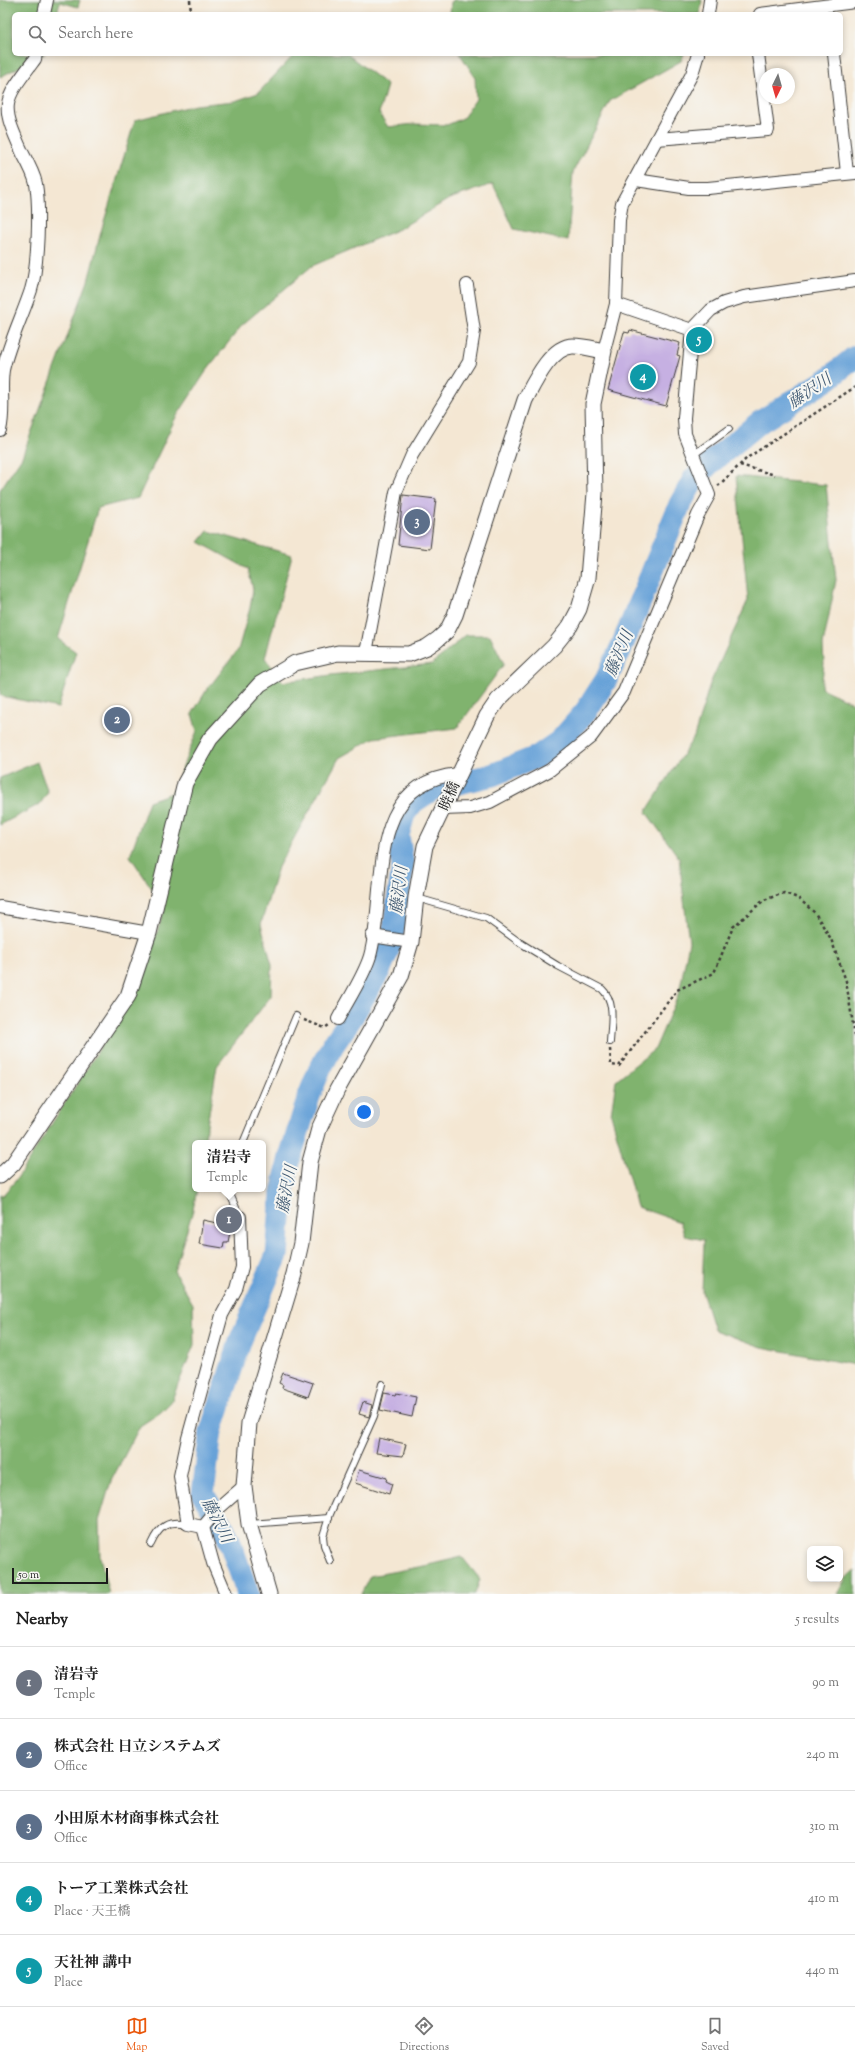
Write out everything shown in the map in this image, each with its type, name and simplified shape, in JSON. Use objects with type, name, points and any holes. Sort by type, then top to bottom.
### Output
[{"type":"street","points":[[44,12],[47,0]]},
{"type":"street","points":[[708,12],[710,0]]},
{"type":"street","points":[[795,12],[830,10],[855,2]]},
{"type":"street","points":[[0,430],[1,383],[3,368],[31,289],[36,269],[36,184],[7,119],[6,107],[10,94],[36,56]]},
{"type":"street","points":[[0,1176],[13,1164],[128,996],[149,933],[185,784],[210,739],[260,684],[295,663],[338,653],[409,654],[427,647],[447,631],[455,615],[525,400],[542,369],[556,351],[571,346],[604,351],[616,304],[619,220],[622,203],[636,180],[692,74],[697,56]]},
{"type":"street","points":[[657,139],[768,130],[758,56]]},
{"type":"street","points":[[636,180],[688,188],[708,188],[851,173],[834,56]]},
{"type":"street","points":[[441,813],[470,808],[490,802],[550,770],[591,737],[624,692],[698,514],[709,495],[685,434],[684,418],[692,330],[711,310],[724,303],[744,297],[855,281]]},
{"type":"street","points":[[366,653],[396,492],[412,455],[469,362],[474,331],[467,285]]},
{"type":"street","points":[[616,304],[692,330]]},
{"type":"street","name":"暁橋","points":[[270,1594],[249,1524],[244,1486],[249,1423],[294,1274],[301,1243],[310,1162],[319,1129],[337,1090],[401,976],[406,941],[425,846],[458,774],[487,716],[498,700],[554,646],[570,626],[579,608],[588,578],[595,493],[593,404],[604,351]]},
{"type":"street","points":[[338,1019],[370,956],[375,937],[387,830],[397,809],[412,793],[429,782],[446,776],[458,774]]},
{"type":"street","points":[[0,906],[149,933]]},
{"type":"street","points":[[375,937],[406,941]]},
{"type":"street","points":[[205,1525],[188,1524],[180,1476],[188,1438],[222,1315],[236,1289],[242,1267],[240,1217]]},
{"type":"street","points":[[205,1525],[219,1508],[244,1486]]},
{"type":"street","points":[[205,1525],[213,1563],[226,1594]]},
{"type":"lane","points":[[693,456],[729,429]]},
{"type":"lane","points":[[416,897],[486,918],[519,942],[558,966],[602,989],[608,994],[612,1006],[610,1042]]},
{"type":"lane","points":[[244,1140],[296,1016]]},
{"type":"lane","points":[[230,1192],[240,1217]]},
{"type":"lane","points":[[330,1561],[324,1545],[324,1536],[329,1518],[374,1416],[382,1384]]},
{"type":"lane","points":[[249,1524],[329,1518]]},
{"type":"lane","points":[[151,1544],[157,1531],[166,1525],[182,1523],[188,1524]]},
{"type":"path","points":[[190,0],[192,12]]},
{"type":"path","points":[[709,495],[747,458],[855,387]]},
{"type":"path","points":[[740,465],[775,474]]},
{"type":"path","points":[[610,1042],[611,1065],[619,1066],[677,990],[714,973],[733,927],[764,900],[784,893],[798,898],[815,913],[832,939],[846,981],[855,1037]]},
{"type":"path","points":[[307,1021],[325,1028]]},
{"type":"green space","points":[[0,0],[80,0],[78,7],[60,2],[58,12],[12,12],[12,56],[41,56],[0,77]]},
{"type":"green space","points":[[454,0],[702,0],[700,12],[450,12],[451,2]]},
{"type":"green space","points":[[293,56],[350,56],[387,85],[379,113],[388,127],[414,124],[447,125],[463,118],[476,99],[475,77],[461,56],[683,56],[681,61],[610,101],[573,172],[568,241],[514,229],[493,184],[449,199],[399,229],[312,266],[243,324],[209,367],[175,419],[138,498],[98,508],[58,639],[76,652],[58,708],[2,696],[0,695],[0,490],[22,457],[88,281],[102,228],[135,120],[195,105],[235,101],[258,93]]},
{"type":"green space","points":[[736,476],[826,485],[836,580],[823,645],[824,664],[821,688],[855,704],[855,1365],[762,1347],[714,1330],[702,1292],[704,1240],[685,1236],[680,1222],[637,1207],[611,1114],[616,1080],[655,1049],[679,993],[689,942],[679,858],[646,812],[694,737],[710,684],[748,600]]},
{"type":"green space","points":[[208,531],[292,555],[265,658],[283,682],[432,664],[466,635],[490,635],[504,664],[457,728],[374,738],[339,758],[278,867],[261,924],[272,965],[271,996],[217,1066],[205,1140],[192,1140],[192,1192],[196,1192],[193,1210],[174,1271],[193,1304],[194,1345],[171,1402],[161,1412],[140,1426],[111,1481],[99,1521],[100,1557],[109,1594],[0,1594],[0,1195],[3,1195],[16,1180],[140,985],[165,908],[130,856],[149,801],[172,793],[197,731],[192,714],[206,691],[238,650],[250,608],[253,589],[248,569],[199,542]]},
{"type":"green space","points":[[37,762],[48,792],[40,804],[0,825],[0,778]]},
{"type":"green space","points":[[462,1557],[480,1579],[475,1594],[361,1594],[370,1576]]},
{"type":"green space","points":[[855,1571],[855,1594],[837,1594],[846,1578]]},
{"type":"building","points":[[630,330],[680,343],[677,355],[680,356],[666,406],[608,390],[624,332],[629,333]]},
{"type":"building","points":[[403,495],[436,499],[430,549],[398,545]]},
{"type":"building","points":[[203,1220],[226,1225],[225,1231],[230,1232],[228,1242],[224,1242],[223,1248],[199,1244]]},
{"type":"building","points":[[283,1373],[313,1383],[308,1397],[282,1388],[283,1385],[279,1383]]},
{"type":"building","points":[[384,1393],[395,1395],[396,1393],[416,1397],[412,1417],[380,1410]]},
{"type":"building","points":[[363,1402],[372,1405],[369,1417],[359,1414]]},
{"type":"building","points":[[379,1438],[406,1444],[403,1456],[376,1453]]},
{"type":"building","points":[[359,1470],[387,1478],[386,1481],[392,1484],[389,1494],[355,1483]]},
{"type":"waterway","name":"藤沢川","points":[[248,1594],[228,1537],[203,1494],[211,1431],[241,1339],[277,1255],[282,1193],[290,1157],[309,1096],[319,1071],[333,1045],[352,1017],[379,971],[392,941],[403,866],[398,835],[404,814],[413,802],[433,789],[492,775],[537,757],[560,741],[586,711],[606,680],[622,646],[680,504],[694,479],[710,463],[760,422],[828,379],[855,357]]},
{"type":"place","name":"天社神 講中","points":[[699,340]]},
{"type":"place","name":"トーア工業株式会社","points":[[643,377]]},
{"type":"place","name":"小田原木材商事株式会社","points":[[417,522]]},
{"type":"place","name":"株式会社 日立システムズ","points":[[117,720]]},
{"type":"place","name":"清岩寺","points":[[229,1220]]}]
